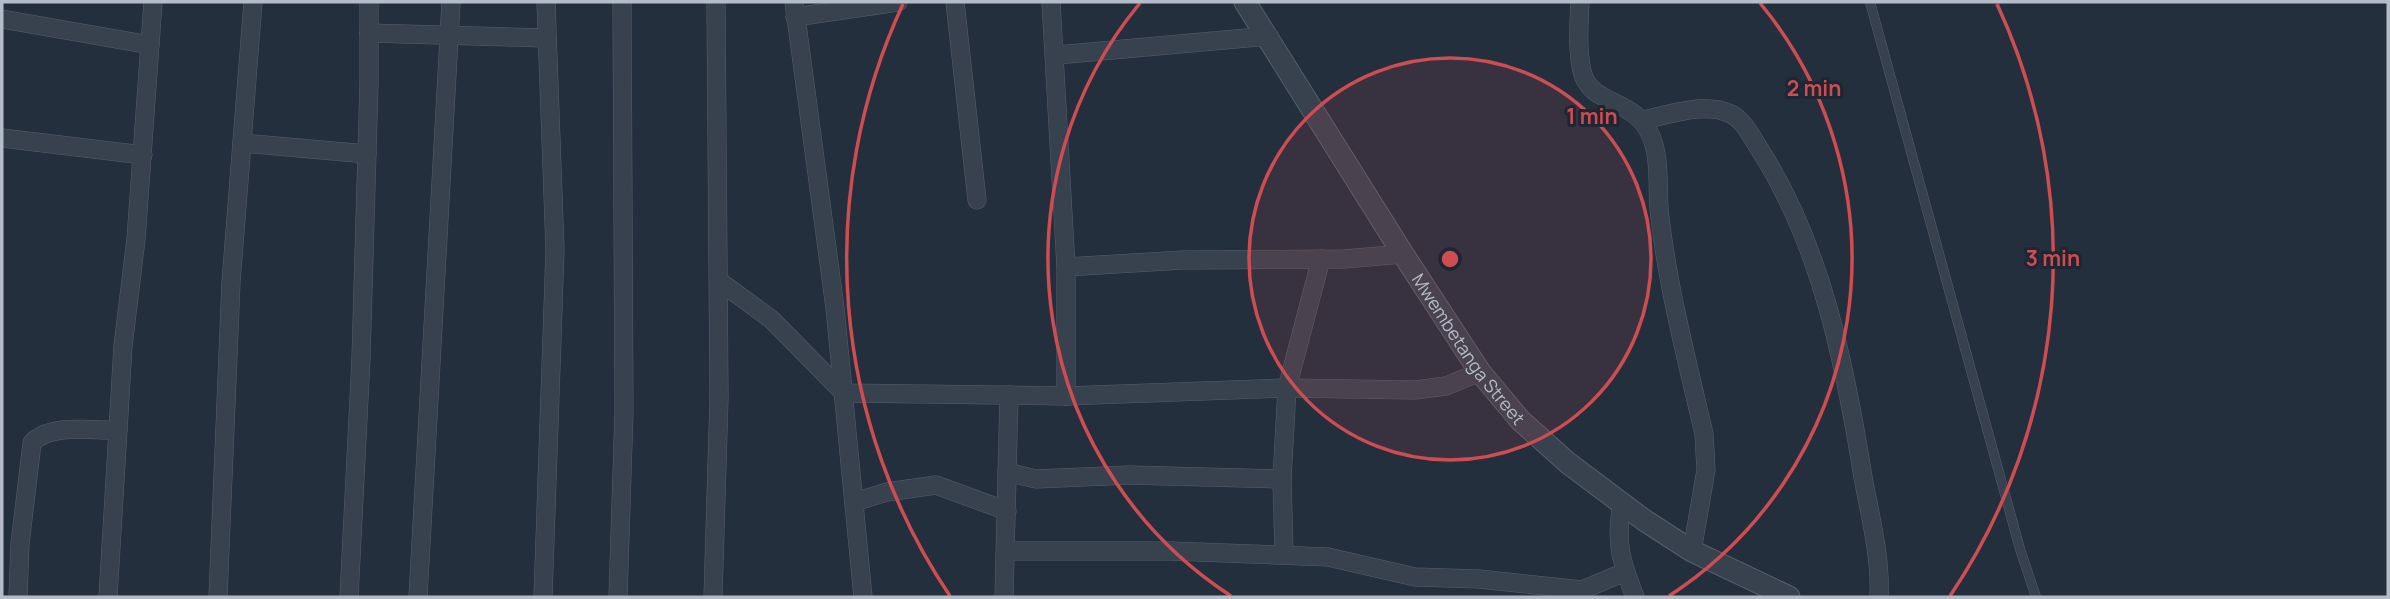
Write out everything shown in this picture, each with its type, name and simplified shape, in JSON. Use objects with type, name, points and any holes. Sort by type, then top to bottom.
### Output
[{"type":"street","points":[[108,597],[118,430],[153,2]]},
{"type":"street","points":[[218,597],[231,282],[253,2]]},
{"type":"street","points":[[349,597],[368,153],[369,2]]},
{"type":"street","points":[[418,597],[451,2]]},
{"type":"street","points":[[543,597],[555,250],[546,2]]},
{"type":"street","points":[[618,597],[624,412],[622,2]]},
{"type":"street","points":[[713,597],[718,454],[719,281],[716,2]]},
{"type":"street","points":[[863,597],[844,393],[795,9],[898,2]]},
{"type":"street","points":[[955,2],[977,200]]},
{"type":"street","points":[[1051,2],[1057,55],[1066,267],[1066,396]]},
{"type":"street","name":"Mwembetanga Street","points":[[1245,2],[1480,372],[1520,420],[1622,504],[1692,551],[1789,597]]},
{"type":"street","points":[[1580,2],[1582,73],[1590,88],[1605,99],[1632,109],[1643,120],[1651,136],[1657,162],[1660,219],[1704,434],[1706,470],[1692,551]]},
{"type":"street","points":[[2,19],[150,45]]},
{"type":"street","points":[[369,33],[470,38],[547,38]]},
{"type":"street","points":[[1057,55],[1269,36]]},
{"type":"street","points":[[1643,120],[1703,109],[1718,109],[1733,115],[1745,126],[1773,171],[1805,241],[1833,323],[1857,436],[1879,571],[1880,597]]},
{"type":"street","points":[[2,138],[142,155]]},
{"type":"street","points":[[242,144],[368,153]]},
{"type":"street","points":[[1066,267],[1183,260],[1321,259],[1403,254]]},
{"type":"street","points":[[1284,554],[1282,479],[1287,388],[1321,259]]},
{"type":"street","points":[[719,281],[771,319],[844,393],[1066,396],[1287,388],[1415,390],[1446,386],[1480,372]]},
{"type":"street","points":[[1004,597],[1009,395]]},
{"type":"street","points":[[18,597],[20,544],[32,443],[38,436],[54,432],[118,430]]},
{"type":"street","points":[[1007,472],[1036,479],[1129,475],[1282,479]]},
{"type":"street","points":[[854,502],[887,492],[936,485],[1007,511]]},
{"type":"street","points":[[1622,504],[1616,533],[1619,556],[1635,597]]},
{"type":"street","points":[[1006,551],[1284,554],[1328,557],[1415,577],[1479,579],[1582,590],[1625,572]]},
{"type":"lane","points":[[1870,2],[2020,549],[2036,597]]}]
